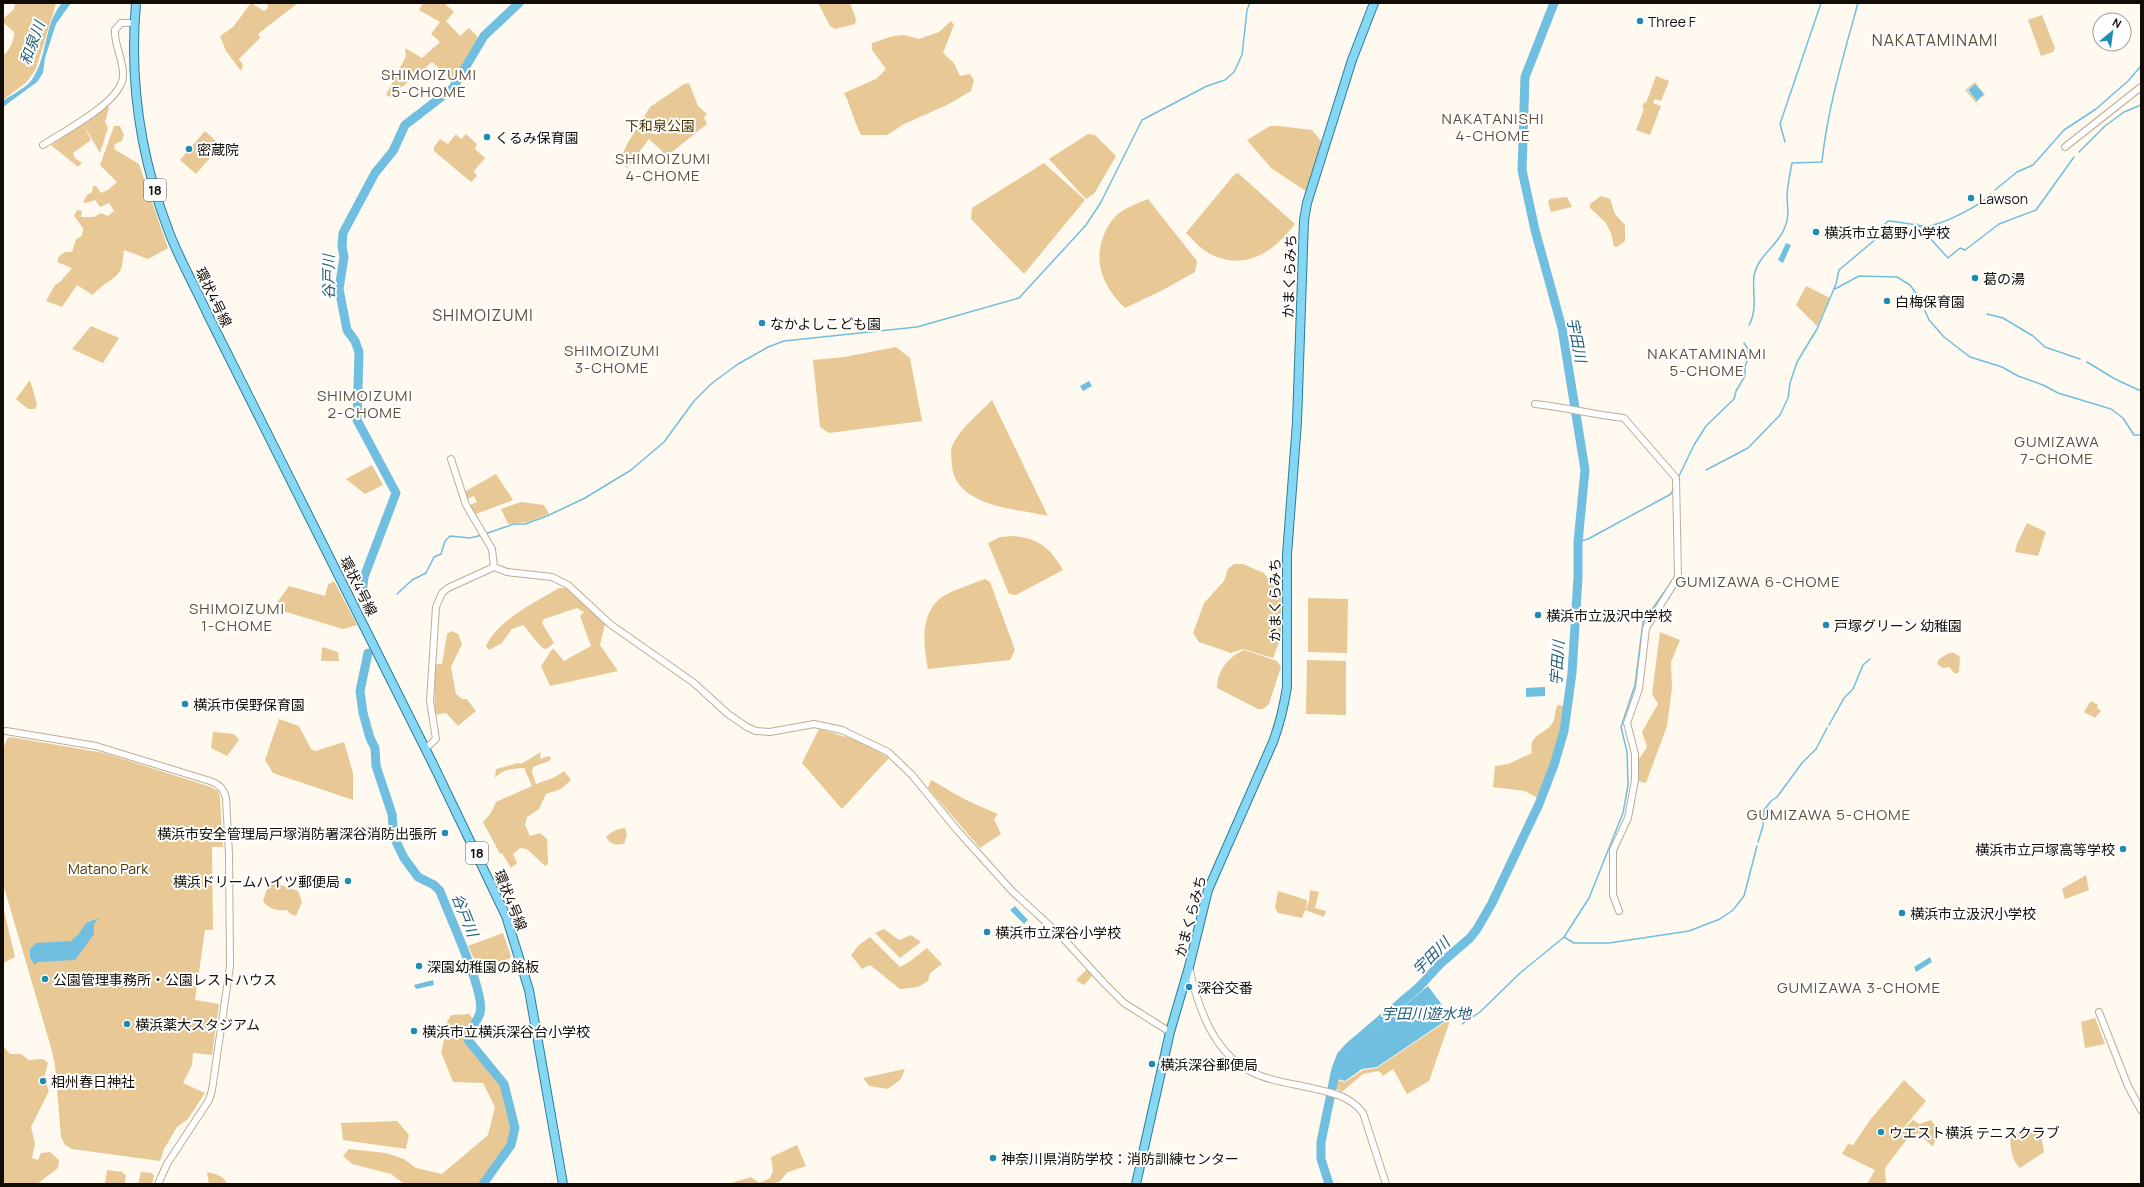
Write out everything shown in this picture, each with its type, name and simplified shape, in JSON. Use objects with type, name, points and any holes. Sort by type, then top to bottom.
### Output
[{"type":"main road","name":"環状4号線","points":[[136,3],[134,23],[136,96],[151,176],[170,233],[209,317],[426,748],[496,893],[511,930],[529,990],[563,1184]]},
{"type":"main road","name":"かまくらみち","points":[[1136,1184],[1170,1032],[1189,967],[1208,890],[1273,742],[1285,703],[1287,687],[1287,555],[1297,422],[1304,220],[1307,203],[1352,60],[1374,3]]},
{"type":"street","points":[[43,145],[105,104],[118,91],[123,75],[115,30],[121,23],[134,23]]},
{"type":"street","points":[[2065,147],[2108,115],[2141,87]]},
{"type":"street","points":[[1536,404],[1624,418],[1676,478],[1678,577],[1646,628],[1639,689],[1626,723],[1635,754],[1635,780],[1628,818],[1613,850],[1613,895],[1619,911]]},
{"type":"street","points":[[451,459],[466,505],[492,549],[494,567]]},
{"type":"street","points":[[426,748],[436,739],[430,701],[436,607],[442,593],[448,588],[494,567],[507,572],[552,577],[568,585],[610,624],[694,683],[728,714],[747,727],[756,731],[770,732],[814,724],[842,730],[888,752],[912,775],[957,830],[1012,891],[1061,936],[1124,1003],[1170,1032]]},
{"type":"street","points":[[6,731],[96,746],[210,781],[218,784],[224,790],[226,798],[229,854],[230,966],[212,1090],[209,1100],[164,1169],[158,1184]]},
{"type":"street","points":[[1189,967],[1207,1022],[1221,1047],[1242,1065],[1256,1074],[1337,1094],[1349,1100],[1363,1113],[1386,1184]]},
{"type":"street","points":[[2099,1012],[2128,1086],[2141,1110]]},
{"type":"green space","points":[[15,3],[56,4],[36,69],[27,82],[3,100],[3,56],[11,45],[14,38],[14,32],[4,23],[3,19],[14,9]]},
{"type":"green space","points":[[251,3],[264,11],[268,8],[267,3],[298,3],[258,34],[260,38],[239,59],[243,65],[241,71],[226,51],[220,36],[233,27]]},
{"type":"green space","points":[[423,3],[444,3],[454,12],[446,21],[460,36],[469,28],[478,37],[453,80],[432,62],[390,97],[386,95],[406,56],[405,48],[422,58],[440,42],[431,34],[440,22],[419,10]]},
{"type":"green space","points":[[818,3],[850,3],[856,19],[855,24],[835,29],[830,26]]},
{"type":"green space","points":[[2042,15],[2055,48],[2053,52],[2041,56],[2028,20]]},
{"type":"green space","points":[[951,21],[954,25],[943,53],[954,63],[960,76],[970,74],[974,80],[971,91],[947,105],[904,124],[887,135],[861,135],[844,93],[876,79],[886,69],[872,50],[872,43],[893,36],[904,35],[919,39],[939,32]]},
{"type":"green space","points":[[1656,76],[1669,81],[1661,101],[1655,99],[1653,103],[1661,106],[1650,135],[1636,130],[1644,109],[1642,108],[1644,102],[1646,103]]},
{"type":"green space","points":[[1975,82],[1985,95],[1981,98],[1984,94],[1975,84],[1967,90],[1977,101],[1980,98],[1976,103],[1965,90]]},
{"type":"green space","name":"下和泉公園","points":[[689,83],[698,106],[707,114],[704,117],[707,124],[667,156],[649,139],[627,168],[620,160],[627,144],[650,107],[684,84]]},
{"type":"green space","points":[[107,106],[109,108],[105,122],[108,128],[100,153],[83,124]]},
{"type":"green space","points":[[83,124],[91,140],[73,153],[75,158],[82,163],[78,167],[51,145]]},
{"type":"green space","points":[[114,126],[120,126],[124,135],[122,141],[115,144],[114,149],[139,164],[168,248],[148,259],[124,250],[121,269],[116,276],[93,295],[77,285],[62,307],[46,301],[55,285],[60,282],[72,268],[57,262],[59,256],[65,252],[72,252],[76,239],[82,236],[83,228],[74,216],[77,210],[82,211],[81,217],[94,217],[101,213],[108,216],[114,211],[109,203],[100,207],[95,200],[86,203],[83,202],[87,195],[92,192],[93,186],[96,186],[101,193],[108,190],[117,182],[100,165]]},
{"type":"green space","points":[[1270,126],[1312,130],[1322,142],[1307,192],[1271,168],[1247,140]]},
{"type":"green space","points":[[205,131],[217,142],[214,146],[212,144],[205,152],[210,158],[196,174],[180,160]]},
{"type":"green space","points":[[456,134],[461,139],[466,134],[477,144],[475,149],[485,158],[474,171],[477,176],[471,182],[434,151],[434,147],[440,139],[448,144]]},
{"type":"green space","points":[[1088,134],[1095,135],[1116,156],[1094,194],[1086,199],[1049,159]]},
{"type":"green space","points":[[1044,163],[1085,200],[1024,274],[971,219],[972,208]]},
{"type":"green space","points":[[1238,173],[1295,224],[1287,234],[1269,250],[1259,256],[1236,261],[1208,253],[1186,233],[1234,175]]},
{"type":"green space","points":[[1601,196],[1610,199],[1615,214],[1625,225],[1625,241],[1617,247],[1614,246],[1611,233],[1606,223],[1590,208],[1590,204]]},
{"type":"green space","points":[[1567,197],[1572,207],[1551,212],[1548,202],[1550,199]]},
{"type":"green space","points":[[1148,199],[1197,261],[1195,272],[1161,291],[1125,308],[1112,293],[1103,276],[1100,267],[1100,247],[1103,237],[1115,216],[1129,207]]},
{"type":"green space","points":[[1806,286],[1830,298],[1817,326],[1796,305]]},
{"type":"green space","points":[[91,326],[119,338],[103,363],[72,349]]},
{"type":"green space","points":[[896,347],[910,358],[922,421],[829,433],[820,427],[813,360],[844,357]]},
{"type":"green space","points":[[30,380],[37,404],[35,409],[28,409],[16,399]]},
{"type":"green space","points":[[992,400],[1048,516],[991,504],[965,491],[956,480],[952,467],[951,454],[951,448],[955,439]]},
{"type":"green space","points":[[372,465],[383,485],[365,494],[346,479]]},
{"type":"green space","points":[[496,474],[513,500],[476,514],[470,505],[477,502],[474,496],[467,499],[464,492]]},
{"type":"green space","points":[[521,502],[544,505],[549,514],[527,522],[508,524],[501,509]]},
{"type":"green space","points":[[2027,523],[2046,532],[2038,556],[2015,552],[2017,544]]},
{"type":"green space","points":[[1014,536],[1031,539],[1038,542],[1049,550],[1063,570],[1016,595],[1009,594],[988,543],[1000,537]]},
{"type":"green space","points":[[1234,564],[1243,564],[1264,573],[1281,596],[1281,637],[1273,658],[1243,649],[1231,653],[1199,642],[1193,633],[1204,603],[1224,581],[1228,569]]},
{"type":"green space","points":[[985,579],[990,582],[1015,650],[1010,660],[928,669],[924,638],[927,617],[932,608],[938,600],[947,594]]},
{"type":"green space","points":[[334,581],[357,625],[343,629],[273,608],[289,586],[325,596],[328,585]]},
{"type":"green space","points":[[559,588],[565,588],[571,591],[605,624],[600,645],[618,671],[550,686],[541,666],[553,648],[564,661],[591,646],[580,616],[584,612],[577,608],[544,619],[542,623],[554,643],[548,648],[544,649],[541,647],[523,625],[512,629],[502,643],[489,650],[486,646],[499,628],[518,612]]},
{"type":"green space","points":[[1308,598],[1348,599],[1347,653],[1308,652]]},
{"type":"green space","points":[[451,631],[458,634],[462,644],[451,667],[456,694],[462,699],[467,699],[476,711],[458,726],[446,713],[435,715],[434,664],[442,664],[447,634]]},
{"type":"green space","points":[[1660,632],[1680,640],[1671,662],[1672,688],[1667,726],[1646,783],[1638,781],[1639,759],[1647,747],[1642,732],[1658,704],[1652,694]]},
{"type":"green space","points":[[322,647],[338,652],[339,661],[321,661]]},
{"type":"green space","points":[[1244,650],[1277,661],[1281,667],[1269,704],[1263,709],[1258,709],[1217,688],[1219,676],[1224,665],[1233,656]]},
{"type":"green space","points":[[1949,653],[1954,653],[1960,657],[1959,672],[1955,674],[1949,667],[1943,668],[1937,664],[1939,659]]},
{"type":"green space","points":[[1307,660],[1346,661],[1346,715],[1306,714]]},
{"type":"green space","points":[[2091,701],[2098,705],[2097,708],[2101,711],[2095,718],[2084,712]]},
{"type":"green space","points":[[1558,705],[1564,706],[1565,722],[1538,798],[1525,791],[1493,787],[1495,766],[1508,764],[1532,753],[1531,746],[1535,738],[1553,722]]},
{"type":"green space","points":[[279,719],[299,726],[311,749],[315,751],[344,742],[353,773],[353,800],[273,773],[265,760]]},
{"type":"green space","points":[[819,729],[863,742],[889,758],[842,809],[802,763]]},
{"type":"green space","points":[[213,732],[234,734],[239,740],[227,756],[211,748]]},
{"type":"green space","name":"Matano Park","points":[[10,737],[104,753],[211,787],[218,791],[220,797],[223,847],[212,847],[213,930],[205,930],[195,1000],[219,1004],[212,1055],[193,1053],[192,1065],[183,1083],[205,1093],[188,1119],[177,1127],[164,1149],[160,1161],[72,1149],[65,1145],[61,1137],[55,1065],[52,1051],[3,884],[3,750],[7,739]]},
{"type":"green space","points":[[541,752],[540,759],[549,756],[551,758],[549,761],[533,767],[532,772],[536,784],[555,777],[564,771],[571,780],[561,789],[546,794],[539,809],[527,817],[525,825],[530,836],[540,833],[547,839],[548,864],[545,866],[527,849],[520,848],[513,854],[517,863],[511,868],[502,853],[500,854],[483,822],[491,813],[496,802],[532,786],[524,768],[505,771],[495,778],[496,769],[518,763],[521,764]]},
{"type":"green space","points":[[931,780],[966,800],[998,814],[994,819],[1001,834],[980,848],[928,788]]},
{"type":"green space","points":[[625,828],[627,835],[624,844],[614,844],[606,837],[610,833]]},
{"type":"green space","points":[[2086,875],[2089,890],[2065,899],[2062,889]]},
{"type":"green space","points":[[272,882],[298,891],[302,902],[296,916],[290,914],[287,910],[277,910],[265,904],[263,901],[268,886]]},
{"type":"green space","points":[[1310,890],[1319,892],[1315,908],[1326,911],[1324,917],[1305,910],[1302,918],[1278,913],[1275,908],[1278,891],[1307,900],[1306,909],[1309,901]]},
{"type":"green space","points":[[3,907],[15,957],[3,963]]},
{"type":"green space","points":[[884,929],[899,940],[911,935],[921,942],[900,958],[875,933]]},
{"type":"green space","points":[[503,933],[511,956],[509,959],[493,963],[476,963],[468,946]]},
{"type":"green space","points":[[870,937],[900,967],[927,948],[942,964],[930,973],[928,981],[918,987],[900,989],[870,965],[862,969],[851,955],[859,945]]},
{"type":"green space","points":[[1087,969],[1093,975],[1084,985],[1076,980]]},
{"type":"green space","points":[[469,1014],[475,1021],[468,1040],[504,1084],[513,1128],[509,1143],[481,1182],[473,1184],[404,1184],[391,1174],[352,1164],[343,1156],[349,1149],[386,1153],[404,1159],[416,1168],[442,1174],[488,1135],[495,1107],[483,1083],[453,1082],[441,1052],[444,1040],[447,1038],[446,1024],[451,1015]]},
{"type":"green space","points":[[1451,1018],[1429,1081],[1407,1094],[1393,1069],[1383,1076],[1379,1071],[1363,1074],[1342,1092],[1335,1088],[1337,1080],[1345,1082],[1363,1070],[1377,1068]]},
{"type":"green space","points":[[2095,1018],[2105,1044],[2085,1048],[2081,1022]]},
{"type":"green space","points":[[3,1046],[10,1054],[21,1054],[29,1060],[43,1059],[48,1063],[44,1078],[49,1091],[31,1127],[35,1144],[32,1158],[38,1160],[41,1153],[50,1152],[59,1160],[58,1168],[37,1184],[3,1184]]},
{"type":"green space","points":[[905,1069],[901,1079],[888,1089],[869,1086],[863,1078]]},
{"type":"green space","name":"ウエスト横浜 テニスクラブ","points":[[1904,1080],[1926,1101],[1897,1136],[1913,1120],[1919,1124],[1931,1120],[1938,1129],[1933,1147],[1919,1133],[1908,1138],[1885,1168],[1886,1184],[1867,1184],[1875,1170],[1842,1154],[1848,1144],[1853,1145],[1870,1120]]},
{"type":"green space","points":[[397,1121],[409,1135],[406,1149],[343,1140],[341,1123]]},
{"type":"green space","points":[[2040,1130],[2044,1152],[2020,1168],[2015,1161],[2012,1152],[2010,1142],[2012,1134]]},
{"type":"green space","points":[[797,1145],[806,1166],[788,1172],[779,1182],[769,1184],[728,1184],[751,1177],[759,1183],[770,1178],[773,1171],[771,1157]]},
{"type":"green space","points":[[107,1170],[123,1172],[123,1174],[126,1175],[125,1184],[105,1184]]},
{"type":"green space","points":[[141,1172],[152,1173],[154,1176],[152,1184],[138,1184]]},
{"type":"green space","points":[[207,1172],[221,1177],[227,1184],[209,1184]]},
{"type":"water","points":[[62,3],[71,3],[56,24],[45,58],[43,73],[37,82],[3,107],[3,101],[31,81],[40,62],[48,31],[56,12]]},
{"type":"water","points":[[1975,84],[1984,94],[1977,101],[1968,90]]},
{"type":"water","points":[[1786,243],[1791,245],[1783,263],[1778,260]]},
{"type":"water","points":[[1089,381],[1092,386],[1083,391],[1080,386]]},
{"type":"water","points":[[1545,687],[1545,696],[1526,697],[1526,688]]},
{"type":"water","points":[[1015,906],[1028,920],[1024,924],[1010,910]]},
{"type":"water","points":[[99,918],[94,924],[94,934],[75,960],[37,962],[35,965],[30,958],[30,949],[36,943],[71,941],[78,935],[86,923]]},
{"type":"water","points":[[1930,957],[1932,962],[1916,972],[1914,967]]},
{"type":"water","points":[[433,980],[434,985],[416,989],[414,985]]},
{"type":"water","name":"宇田川遊水地","points":[[1428,986],[1451,1017],[1377,1067],[1362,1069],[1345,1081],[1337,1079],[1344,1059],[1354,1048]]},
{"type":"waterway","name":"谷戸川","points":[[362,594],[364,577],[396,493],[357,420],[359,352],[355,341],[347,330],[339,289],[344,257],[342,246],[343,233],[375,173],[393,151],[405,125],[453,88],[484,36],[519,3]]},
{"type":"waterway","points":[[485,534],[514,524],[525,524],[547,516],[585,498],[631,470],[664,442],[694,401],[711,384],[738,364],[768,347],[784,341],[917,327],[1019,298],[1086,225],[1101,202],[1142,120],[1207,86],[1225,80],[1234,72],[1242,55],[1247,10],[1250,3]]},
{"type":"waterway","name":"宇田川","points":[[1329,1184],[1321,1159],[1321,1142],[1336,1069],[1341,1056],[1349,1047],[1419,987],[1441,963],[1470,938],[1477,929],[1492,903],[1539,804],[1554,765],[1564,731],[1572,673],[1578,577],[1578,542],[1585,470],[1562,328],[1535,230],[1522,170],[1525,77],[1554,3]]},
{"type":"waterway","points":[[1785,142],[1780,124],[1821,3]]},
{"type":"waterway","points":[[1749,325],[1753,313],[1754,276],[1756,269],[1759,262],[1778,239],[1787,223],[1787,194],[1792,163],[1822,162],[1824,142],[1832,102],[1858,3]]},
{"type":"waterway","points":[[1995,190],[2017,172],[2033,165],[2064,130],[2096,109],[2128,81],[2141,66]]},
{"type":"waterway","points":[[2079,152],[2105,126],[2124,112],[2141,105]]},
{"type":"waterway","points":[[1917,224],[1948,258],[1960,248],[1965,250],[1999,224],[2036,210],[2074,157]]},
{"type":"waterway","points":[[1706,470],[1748,448],[1780,415],[1788,398],[1790,383],[1797,362],[1817,329],[1836,284],[1839,270],[1883,233],[1884,225],[1888,221],[1923,226],[1939,223],[1969,210],[1991,194]]},
{"type":"waterway","points":[[1835,289],[1859,276],[1897,277],[1910,285],[1920,299],[1929,320],[1944,337],[1970,357],[2002,367],[2018,376],[2043,385],[2058,393],[2111,409],[2123,418],[2134,435],[2141,435]]},
{"type":"waterway","points":[[1987,314],[2003,318],[2033,336],[2045,347],[2080,359]]},
{"type":"waterway","points":[[1678,478],[1694,445],[1706,426],[1734,399],[1736,391],[1745,376],[1745,366],[1749,357],[1747,347],[1744,343]]},
{"type":"waterway","points":[[2087,362],[2115,379],[2141,391]]},
{"type":"waterway","points":[[1578,542],[1588,539],[1671,494],[1674,487]]},
{"type":"waterway","points":[[397,594],[412,580],[426,573],[434,557],[441,554],[445,541],[450,536],[470,538],[482,535]]},
{"type":"waterway","points":[[1564,937],[1589,898],[1623,813],[1628,785],[1627,752],[1621,727],[1635,685],[1643,622],[1672,581]]},
{"type":"waterway","name":"谷戸川","points":[[368,653],[360,691],[363,713],[370,738],[375,748],[376,766],[392,814],[394,837],[404,858],[418,877],[434,885],[440,891],[472,972],[480,1003],[480,1013],[468,1040],[504,1084],[515,1128],[511,1145],[483,1184]]},
{"type":"waterway","points":[[1829,725],[1844,698],[1853,689],[1863,665],[1870,659]]},
{"type":"waterway","points":[[1758,842],[1763,826],[1764,810],[1771,801],[1777,797],[1802,763],[1816,749],[1827,728]]},
{"type":"waterway","points":[[1462,1024],[1480,1012],[1519,974],[1564,937],[1574,943],[1609,943],[1689,931],[1720,919],[1733,910],[1744,896],[1757,846]]},
{"type":"place","name":"Three F","points":[[1640,21]]},
{"type":"place","name":"くるみ保育園","points":[[487,137]]},
{"type":"place","name":"密蔵院","points":[[189,149]]},
{"type":"place","name":"Lawson","points":[[1971,198]]},
{"type":"place","name":"横浜市立葛野小学校","points":[[1816,232]]},
{"type":"place","name":"葛の湯","points":[[1975,278]]},
{"type":"place","name":"白梅保育園","points":[[1887,301]]},
{"type":"place","name":"なかよしこども園","points":[[762,323]]},
{"type":"place","name":"横浜市立汲沢中学校","points":[[1538,615]]},
{"type":"place","name":"戸塚グリーン 幼稚園","points":[[1826,625]]},
{"type":"place","name":"横浜市俣野保育園","points":[[185,704]]},
{"type":"place","name":"横浜市安全管理局戸塚消防署深谷消防出張所","points":[[445,833]]},
{"type":"place","name":"横浜市立戸塚高等学校","points":[[2123,849]]},
{"type":"place","name":"横浜ドリームハイツ郵便局","points":[[348,881]]},
{"type":"place","name":"横浜市立汲沢小学校","points":[[1902,913]]},
{"type":"place","name":"横浜市立深谷小学校","points":[[987,932]]},
{"type":"place","name":"深園幼稚園の銘板","points":[[419,966]]},
{"type":"place","name":"公園管理事務所・公園レストハウス","points":[[45,979]]},
{"type":"place","name":"深谷交番","points":[[1189,987]]},
{"type":"place","name":"横浜薬大スタジアム","points":[[127,1024]]},
{"type":"place","name":"横浜市立横浜深谷台小学校","points":[[414,1031]]},
{"type":"place","name":"横浜深谷郵便局","points":[[1152,1064]]},
{"type":"place","name":"相州春日神社","points":[[43,1081]]},
{"type":"place","name":"ウエスト横浜 テニスクラブ","points":[[1881,1132]]},
{"type":"place","name":"神奈川県消防学校：消防訓練センター","points":[[993,1158]]},
{"type":"district","name":"NAKATAMINAMI","points":[[1935,40]]},
{"type":"district","name":"SHIMOIZUMI 5-CHOME","points":[[429,82]]},
{"type":"district","name":"NAKATANISHI 4-CHOME","points":[[1493,126]]},
{"type":"district","name":"SHIMOIZUMI 4-CHOME","points":[[663,166]]},
{"type":"district","name":"SHIMOIZUMI","points":[[483,315]]},
{"type":"district","name":"SHIMOIZUMI 3-CHOME","points":[[612,358]]},
{"type":"district","name":"NAKATAMINAMI 5-CHOME","points":[[1707,362]]},
{"type":"district","name":"SHIMOIZUMI 2-CHOME","points":[[365,404]]},
{"type":"district","name":"GUMIZAWA 7-CHOME","points":[[2057,450]]},
{"type":"district","name":"GUMIZAWA 6-CHOME","points":[[1758,581]]},
{"type":"district","name":"SHIMOIZUMI 1-CHOME","points":[[237,616]]},
{"type":"district","name":"GUMIZAWA 5-CHOME","points":[[1829,814]]},
{"type":"district","name":"GUMIZAWA 3-CHOME","points":[[1859,987]]},
{"type":"water label","name":"和泉川","points":[[32,43]]}]
